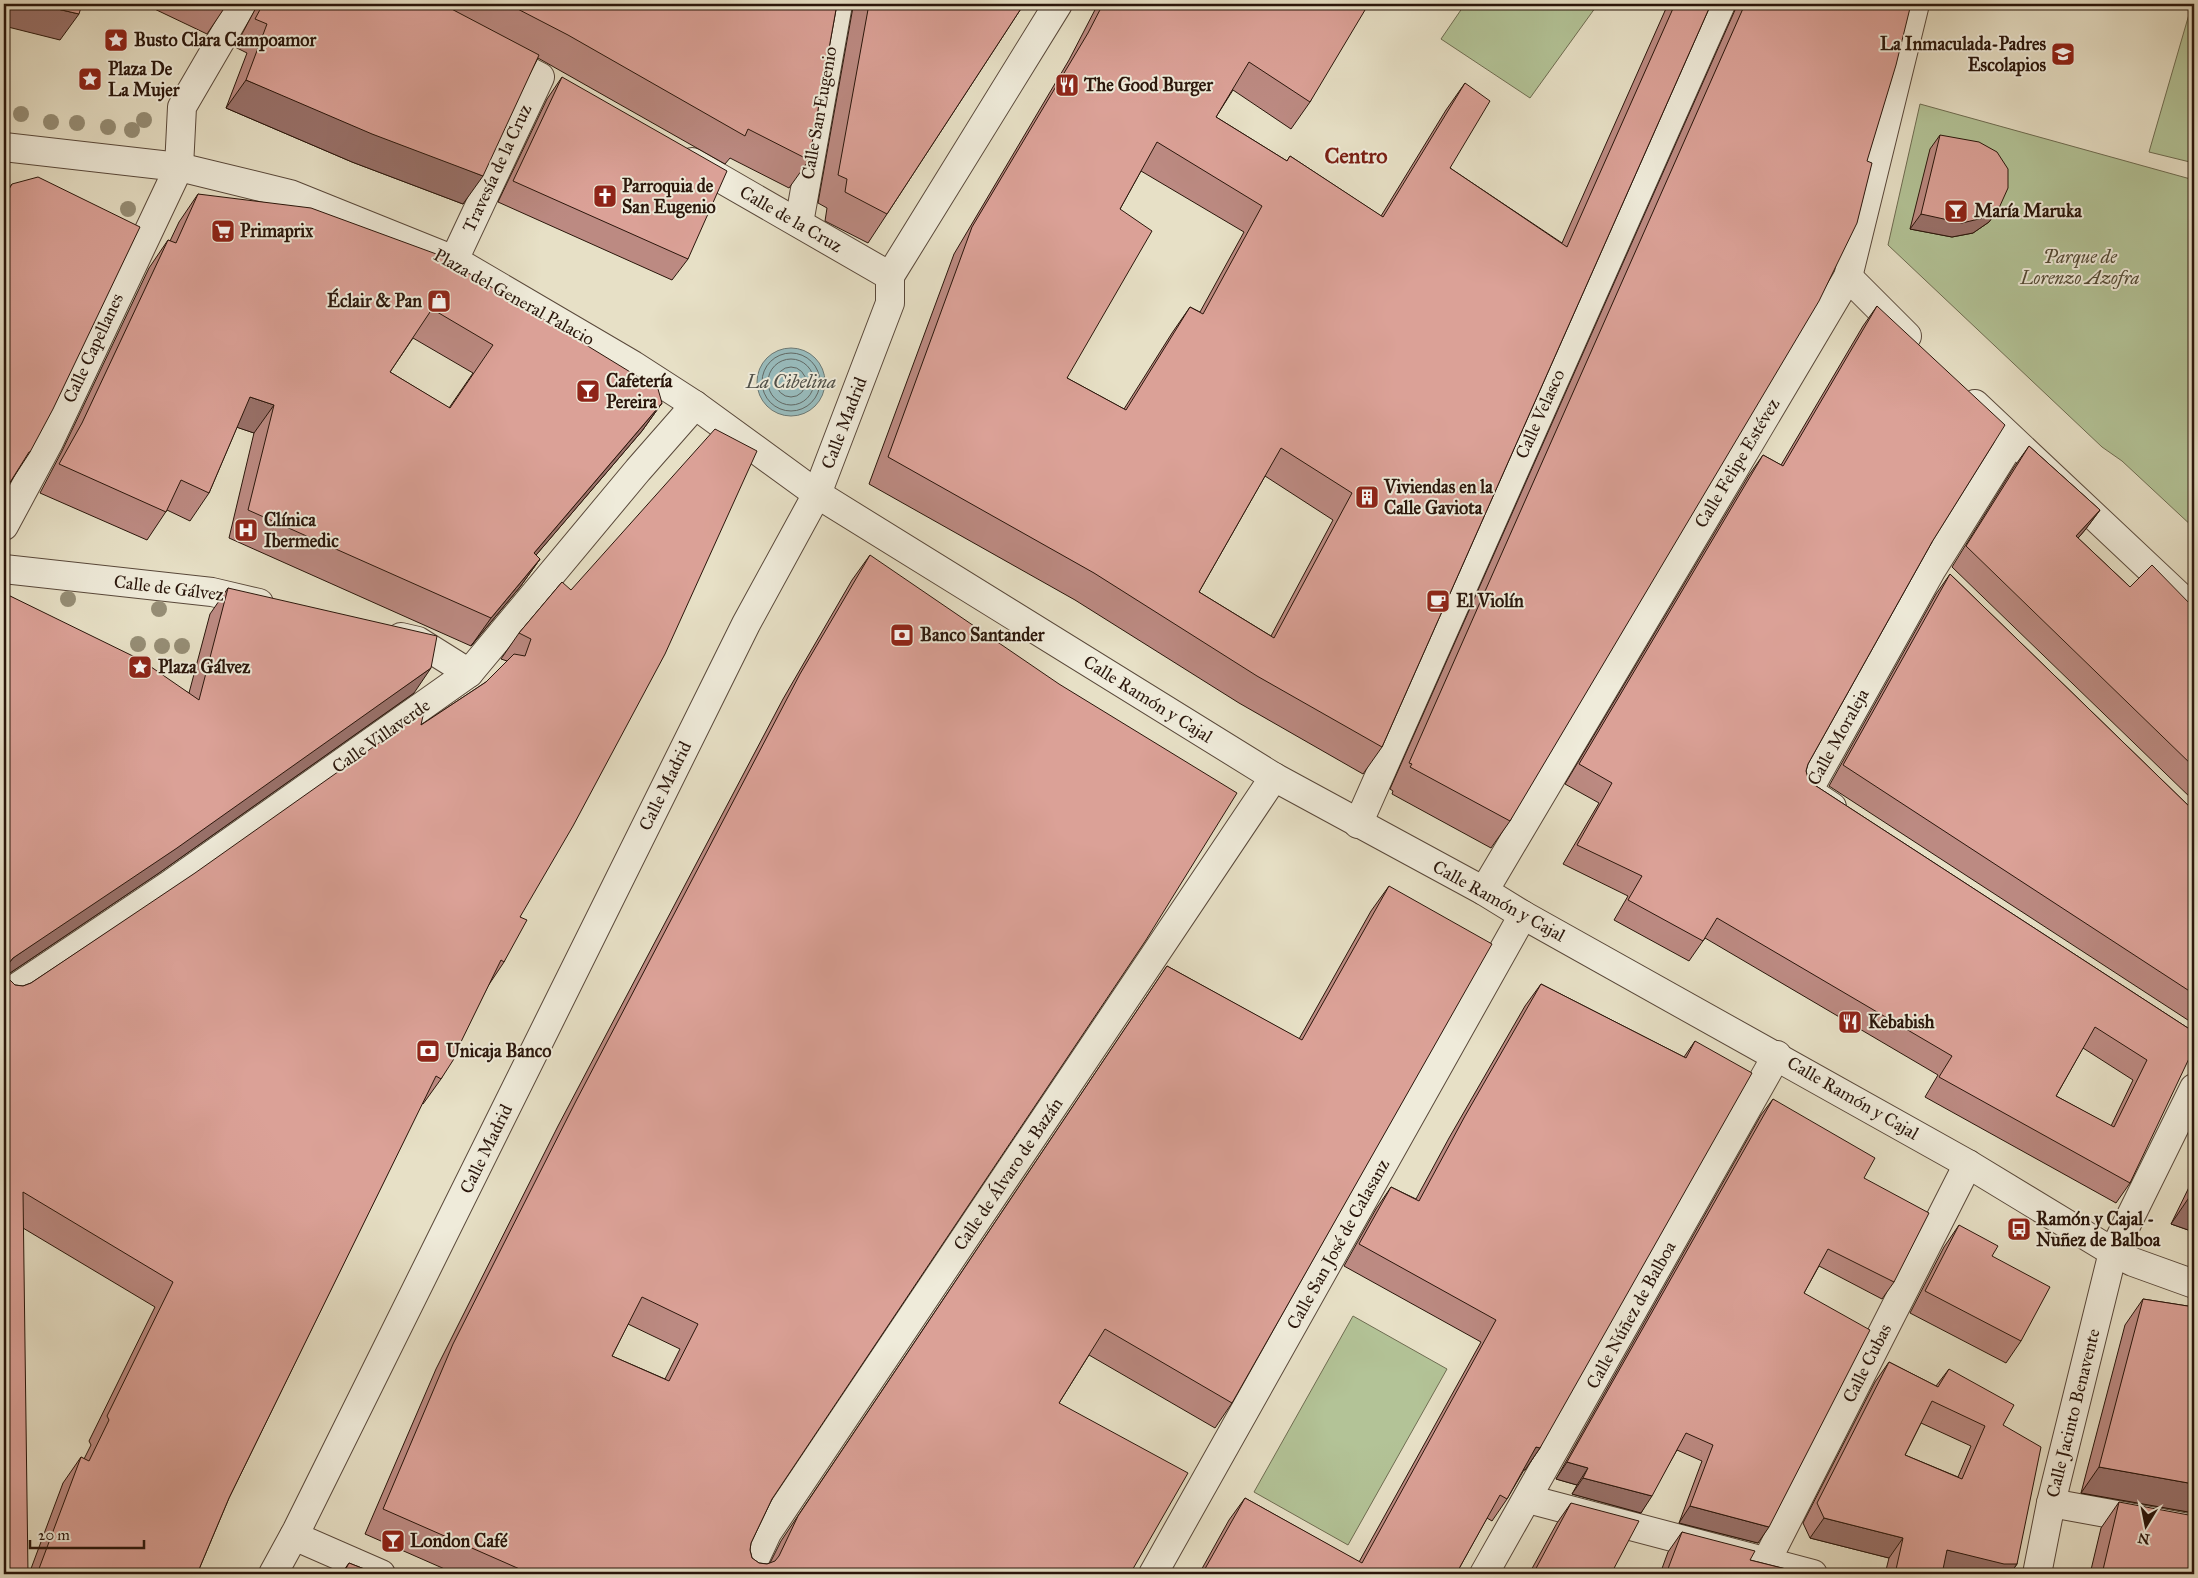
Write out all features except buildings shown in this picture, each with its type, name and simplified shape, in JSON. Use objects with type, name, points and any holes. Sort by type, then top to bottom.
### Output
[{"type":"street","points":[[179,167],[182,107],[242,4]]},
{"type":"street","name":"Calle San Eugenio","points":[[799,223],[838,4]]},
{"type":"street","points":[[890,276],[1058,4]]},
{"type":"street","name":"Calle Velasco","points":[[1358,824],[1721,4]]},
{"type":"street","name":"Calle Felipe Estévez","points":[[1484,890],[1848,276],[1914,4]]},
{"type":"street","points":[[480,45],[566,91]]},
{"type":"street","name":"Travesía de la Cruz","points":[[454,260],[540,77]]},
{"type":"street","name":"Plaza del General Palacio","points":[[4,147],[179,167],[290,194],[454,260],[633,365],[695,405],[817,494]]},
{"type":"street","name":"Calle de la Cruz","points":[[670,150],[890,276]]},
{"type":"street","name":"Calle Capellanes","points":[[4,526],[48,444],[179,167]]},
{"type":"street","name":"Calle Madrid","points":[[273,1574],[294,1536],[741,633],[817,494],[890,303],[890,276]]},
{"type":"street","points":[[1848,276],[1923,352]]},
{"type":"street","points":[[1957,386],[2012,441],[2194,610]]},
{"type":"street","name":"Calle Villaverde","points":[[4,996],[168,886],[469,673],[638,470],[695,405]]},
{"type":"street","name":"Calle Moraleja","points":[[1849,818],[1808,791],[1932,569],[2012,441]]},
{"type":"street","name":"Calle Ramón y Cajal","points":[[817,494],[1274,777],[1358,824],[1484,890],[1523,915],[1777,1055],[1968,1164],[2113,1252],[2194,1284]]},
{"type":"street","name":"Calle de Gálvez","points":[[4,569],[212,592],[287,610]]},
{"type":"street","points":[[1932,569],[1953,590]]},
{"type":"street","points":[[381,632],[418,642],[469,673]]},
{"type":"street","name":"Calle de Álvaro de Bazán","points":[[748,1574],[767,1533],[1274,777]]},
{"type":"street","name":"Calle San José de Calasanz","points":[[1153,1574],[1523,915]]},
{"type":"street","name":"Calle Núñez de Balboa","points":[[1484,1574],[1777,1055]]},
{"type":"street","name":"Calle Jacinto Benavente","points":[[2037,1574],[2051,1503],[2113,1252],[2194,1088]]},
{"type":"street","name":"Calle Cubas","points":[[1766,1562],[1968,1164]]},
{"type":"street","points":[[1528,1499],[1813,1574]]},
{"type":"street","points":[[2051,1503],[2194,1529]]},
{"type":"street","points":[[294,1536],[381,1574]]},
{"type":"green space","points":[[1465,4],[1598,4],[1530,98],[1441,39]]},
{"type":"green space","points":[[2192,4],[2194,4],[2194,163],[2149,152]]},
{"type":"green space","name":"Parque de Lorenzo Azofra","points":[[1920,104],[2194,180],[2194,528],[2122,461],[2102,447],[1888,245]]},
{"type":"green space","points":[[1353,1316],[1447,1369],[1348,1545],[1254,1492]]},
{"type":"water","name":"La Cibelina","points":[[791,348],[804,351],[815,358],[822,369],[825,382],[822,395],[815,406],[804,413],[791,416],[778,413],[767,406],[760,395],[757,382],[760,369],[767,358],[778,351]]},
{"type":"place","name":"Busto Clara Campoamor","points":[[116,40]]},
{"type":"place","name":"La Inmaculada-Padres Escolapios","points":[[2063,54]]},
{"type":"place","name":"Plaza De La Mujer","points":[[90,79]]},
{"type":"place","name":"The Good Burger","points":[[1067,85]]},
{"type":"place","name":"Parroquia de San Eugenio","points":[[605,196]]},
{"type":"place","name":"María Maruka","points":[[1956,211]]},
{"type":"place","name":"Primaprix","points":[[223,231]]},
{"type":"place","name":"Éclair & Pan","points":[[439,301]]},
{"type":"place","name":"Cafetería Pereira","points":[[588,391]]},
{"type":"place","name":"Viviendas en la Calle Gaviota","points":[[1367,497]]},
{"type":"place","name":"Clínica Ibermedic","points":[[246,530]]},
{"type":"place","name":"El Violín","points":[[1438,601]]},
{"type":"place","name":"Banco Santander","points":[[902,635]]},
{"type":"place","name":"Plaza Gálvez","points":[[140,667]]},
{"type":"place","name":"Kebabish","points":[[1850,1022]]},
{"type":"place","name":"Unicaja Banco","points":[[428,1051]]},
{"type":"place","name":"Ramón y Cajal - Nuñez de Balboa","points":[[2019,1229]]},
{"type":"place","name":"London Café","points":[[393,1541]]},
{"type":"district","name":"Centro","points":[[1356,155]]}]
